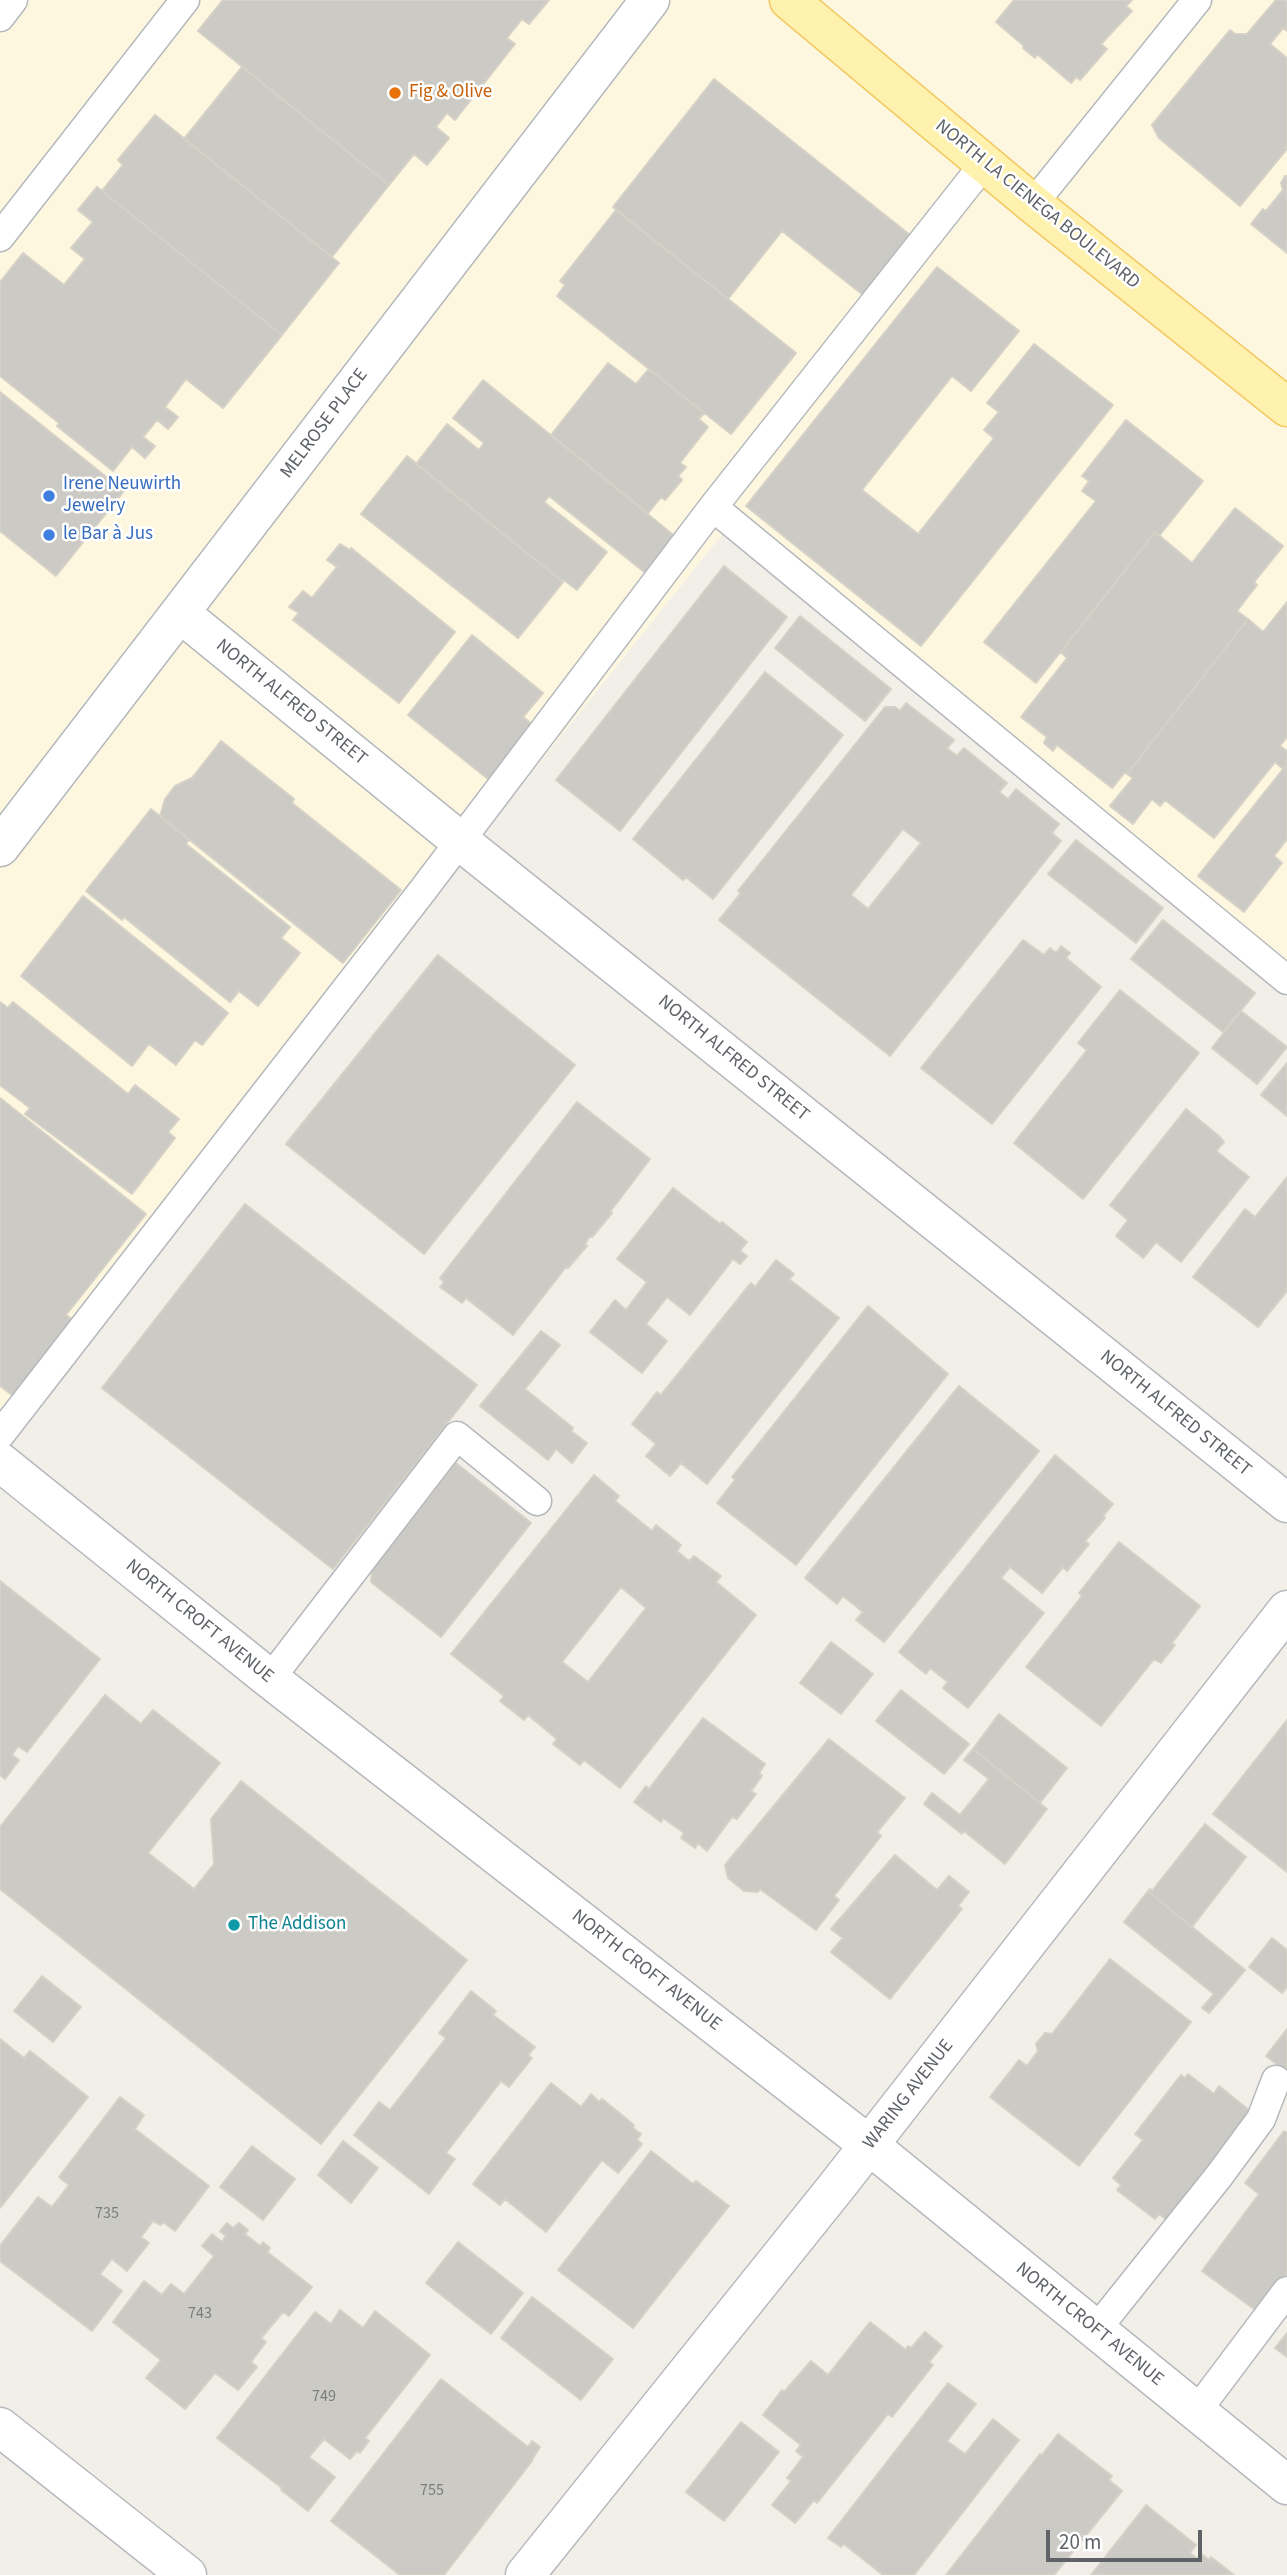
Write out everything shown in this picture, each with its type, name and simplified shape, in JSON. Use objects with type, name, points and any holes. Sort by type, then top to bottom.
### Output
[{"type":"main road","name":"NORTH LA CIENEGA BOULEVARD","points":[[789,0],[984,164],[1287,407]]},
{"type":"street","name":"MELROSE PLACE","points":[[0,847],[650,0]]},
{"type":"street","name":"NORTH ALFRED STREET","points":[[180,613],[460,841],[1287,1503]]},
{"type":"street","name":"NORTH CROFT AVENUE","points":[[0,1462],[270,1679],[870,2145],[1287,2486]]},
{"type":"street","name":"WARING AVENUE","points":[[525,2575],[870,2145],[1287,1609]]},
{"type":"street","points":[[0,2427],[187,2575]]},
{"type":"lane","points":[[0,17],[13,0]]},
{"type":"lane","points":[[0,237],[185,0]]},
{"type":"lane","points":[[1033,204],[1197,0]]},
{"type":"lane","points":[[0,1435],[460,841],[713,507],[984,164]]},
{"type":"lane","points":[[713,507],[1287,979]]},
{"type":"lane","points":[[270,1679],[457,1436],[537,1501]]},
{"type":"lane","points":[[1095,2331],[1261,2119],[1276,2080]]},
{"type":"lane","points":[[1196,2412],[1287,2291]]},
{"type":"shaded area","points":[[0,0],[1287,0],[1287,966],[729,526],[0,1437]]},
{"type":"building","points":[[223,0],[549,0],[529,24],[522,19],[507,38],[515,44],[455,120],[447,113],[436,127],[449,138],[427,165],[414,154],[389,185],[198,31]]},
{"type":"building","points":[[1014,0],[1132,0],[1126,6],[1132,11],[1101,44],[1107,49],[1080,80],[1076,77],[1071,83],[1037,54],[1035,58],[996,22]]},
{"type":"building","points":[[1276,0],[1287,0],[1287,31],[1283,28],[1270,44],[1287,58],[1287,149],[1240,206],[1159,138],[1152,125],[1230,30],[1235,34],[1247,34]]},
{"type":"building","points":[[242,67],[389,185],[332,257],[184,139]]},
{"type":"building","points":[[714,79],[920,243],[872,302],[782,231],[728,299],[613,207]]},
{"type":"building","points":[[155,115],[339,263],[282,335],[102,191],[123,165],[118,160]]},
{"type":"building","points":[[1285,176],[1287,253],[1251,224],[1283,190],[1281,183]]},
{"type":"building","points":[[97,187],[282,335],[223,408],[186,379],[165,407],[178,417],[168,429],[157,420],[143,437],[155,446],[145,458],[132,447],[113,471],[0,376],[0,282],[23,253],[64,285],[85,259],[71,248],[93,222],[78,210]]},
{"type":"building","points":[[616,210],[796,353],[731,434],[557,296],[565,285],[560,281]]},
{"type":"building","points":[[937,267],[1019,331],[971,391],[952,376],[862,490],[918,534],[994,438],[984,430],[999,412],[987,403],[1034,344],[1113,405],[921,646],[746,506]]},
{"type":"building","points":[[608,363],[636,384],[649,369],[704,413],[699,419],[708,427],[680,463],[686,467],[678,476],[682,480],[665,500],[661,497],[648,513],[551,435]]},
{"type":"building","points":[[483,380],[677,538],[648,575],[549,496],[544,502],[607,552],[577,590],[564,580],[563,582],[416,464],[447,424],[479,450],[484,443],[453,418]]},
{"type":"building","points":[[0,392],[124,491],[56,576],[0,531]]},
{"type":"building","points":[[1126,420],[1203,481],[1159,536],[1155,532],[1036,683],[984,642],[1096,501],[1082,491],[1089,481],[1082,476]]},
{"type":"building","points":[[407,456],[563,582],[518,638],[361,514]]},
{"type":"building","points":[[1235,508],[1283,546],[1254,582],[1257,585],[1237,611],[1248,619],[1127,774],[1125,772],[1112,788],[1057,745],[1053,751],[1044,743],[1047,737],[1021,717],[1067,658],[1061,652],[1155,532],[1192,563]]},
{"type":"building","points":[[340,544],[350,550],[351,548],[455,632],[399,703],[293,620],[299,613],[289,607],[303,591],[312,598],[337,567],[327,560]]},
{"type":"building","points":[[724,566],[787,617],[620,831],[556,780]]},
{"type":"building","points":[[1287,602],[1287,737],[1280,746],[1287,751],[1287,764],[1283,769],[1275,762],[1214,838],[1165,800],[1160,806],[1152,799],[1133,824],[1110,806],[1133,778],[1127,774],[1248,619],[1263,632]]},
{"type":"building","points":[[800,616],[891,689],[865,721],[775,648]]},
{"type":"building","points":[[472,635],[543,693],[523,717],[533,725],[493,783],[408,715]]},
{"type":"building","points":[[765,672],[843,735],[713,899],[686,877],[683,880],[633,839]]},
{"type":"building","points":[[906,703],[954,740],[947,748],[957,756],[964,748],[1007,783],[999,792],[1008,799],[1016,789],[1059,824],[1052,833],[1061,841],[890,1056],[719,920],[741,893],[738,891],[885,707],[895,707],[900,711]],"holes":[[[903,829],[921,843],[868,909],[851,895]]]},
{"type":"building","points":[[221,741],[294,799],[292,803],[401,890],[343,963],[160,816],[165,799],[175,786],[192,778]]},
{"type":"building","points":[[1287,764],[1287,839],[1274,856],[1282,863],[1244,912],[1198,876]]},
{"type":"building","points":[[151,809],[189,840],[186,844],[290,927],[281,938],[300,953],[258,1006],[239,991],[230,1002],[124,917],[122,920],[86,891]]},
{"type":"building","points":[[1076,840],[1163,908],[1136,943],[1048,874]]},
{"type":"building","points":[[83,896],[228,1013],[202,1045],[195,1040],[176,1065],[149,1044],[132,1066],[21,976]]},
{"type":"building","points":[[1163,920],[1255,993],[1223,1032],[1131,959]]},
{"type":"building","points":[[1023,940],[1044,955],[1050,948],[1056,953],[1061,946],[1070,953],[1066,958],[1101,987],[992,1124],[921,1068]]},
{"type":"building","points":[[438,955],[575,1065],[424,1254],[286,1144]]},
{"type":"building","points":[[1120,990],[1199,1053],[1083,1199],[1014,1143],[1087,1050],[1078,1043]]},
{"type":"building","points":[[0,1002],[8,1008],[13,1002],[128,1094],[135,1085],[179,1119],[168,1132],[175,1138],[132,1194],[25,1114],[30,1108],[0,1085]]},
{"type":"building","points":[[1241,1011],[1287,1047],[1257,1084],[1212,1048]]},
{"type":"building","points":[[1287,1063],[1287,1116],[1261,1095]]},
{"type":"building","points":[[0,1098],[146,1214],[66,1315],[76,1322],[16,1398],[0,1386]]},
{"type":"building","points":[[577,1102],[650,1159],[610,1212],[612,1213],[592,1237],[590,1236],[585,1244],[587,1246],[568,1268],[566,1267],[513,1335],[466,1298],[462,1303],[440,1287],[444,1282],[440,1278]]},
{"type":"building","points":[[1186,1109],[1224,1142],[1216,1151],[1249,1177],[1181,1262],[1156,1242],[1143,1258],[1116,1236],[1128,1220],[1110,1205]]},
{"type":"building","points":[[1287,1177],[1287,1291],[1258,1327],[1193,1277],[1245,1209],[1255,1217]]},
{"type":"building","points":[[673,1188],[747,1242],[740,1251],[747,1256],[740,1264],[733,1259],[690,1315],[667,1297],[646,1324],[667,1341],[642,1373],[590,1332],[615,1300],[626,1310],[647,1282],[617,1259]]},
{"type":"building","points":[[245,1204],[477,1385],[333,1569],[102,1388]]},
{"type":"building","points":[[776,1260],[794,1274],[789,1279],[839,1318],[707,1484],[681,1463],[670,1476],[646,1456],[656,1444],[632,1424],[657,1392],[661,1395],[751,1283],[755,1287]]},
{"type":"building","points":[[868,1306],[948,1374],[796,1565],[717,1503],[735,1480],[732,1477]]},
{"type":"building","points":[[541,1331],[560,1345],[525,1389],[573,1428],[571,1431],[587,1443],[572,1463],[556,1449],[548,1460],[480,1406]]},
{"type":"building","points":[[959,1386],[1039,1451],[884,1642],[856,1620],[863,1612],[843,1596],[837,1604],[805,1578]]},
{"type":"building","points":[[1055,1455],[1113,1504],[1085,1541],[1089,1544],[1067,1571],[1063,1567],[1042,1593],[1010,1567],[1001,1578],[1044,1613],[968,1708],[943,1688],[948,1682],[930,1668],[926,1674],[899,1652]]},
{"type":"building","points":[[456,1463],[531,1523],[441,1637],[371,1582],[372,1570]]},
{"type":"building","points":[[594,1475],[619,1496],[615,1501],[652,1531],[656,1525],[681,1545],[677,1551],[689,1561],[694,1556],[721,1576],[716,1582],[756,1615],[620,1788],[584,1760],[580,1765],[553,1744],[557,1739],[528,1715],[524,1720],[500,1701],[504,1696],[451,1654]],"holes":[[[621,1587],[646,1608],[588,1682],[562,1662]]]},
{"type":"building","points":[[1119,1542],[1200,1606],[1172,1643],[1175,1645],[1161,1663],[1154,1659],[1101,1726],[1026,1667],[1082,1596],[1079,1593]]},
{"type":"building","points":[[0,1581],[100,1659],[27,1752],[18,1746],[12,1755],[19,1760],[5,1779],[0,1775]]},
{"type":"building","points":[[831,1642],[873,1674],[841,1714],[800,1683]]},
{"type":"building","points":[[901,1690],[969,1744],[944,1774],[876,1721]]},
{"type":"building","name":"The Addison","points":[[105,1695],[141,1724],[153,1710],[220,1763],[148,1853],[194,1889],[214,1864],[211,1819],[241,1781],[467,1960],[321,2144],[0,1889],[0,1827]]},
{"type":"building","points":[[999,1714],[1067,1768],[1040,1803],[973,1749]]},
{"type":"building","points":[[703,1718],[765,1764],[759,1773],[762,1776],[751,1791],[756,1794],[737,1819],[732,1817],[707,1851],[698,1843],[695,1848],[681,1838],[684,1833],[663,1818],[661,1822],[634,1802],[646,1786],[649,1789]]},
{"type":"building","points":[[1287,1720],[1287,1872],[1213,1814]]},
{"type":"building","points":[[829,1739],[905,1798],[877,1832],[881,1836],[834,1896],[839,1900],[816,1930],[760,1889],[758,1892],[744,1891],[728,1878],[725,1865]]},
{"type":"building","points":[[973,1749],[1047,1809],[1005,1864],[964,1831],[962,1834],[924,1804],[932,1793],[960,1815],[989,1779],[964,1760]]},
{"type":"building","points":[[1205,1824],[1246,1857],[1192,1927],[1148,1891],[1152,1891]]},
{"type":"building","points":[[895,1855],[937,1890],[949,1876],[969,1892],[958,1906],[962,1909],[890,1999],[831,1952],[843,1938],[831,1929]]},
{"type":"building","points":[[1148,1891],[1245,1970],[1209,2013],[1202,2008],[1214,1994],[1124,1922]]},
{"type":"building","points":[[1272,1938],[1287,1950],[1287,1987],[1282,1993],[1249,1967]]},
{"type":"building","points":[[1110,1959],[1191,2022],[1079,2166],[990,2097],[1019,2060],[1027,2066],[1038,2051],[1036,2044],[1045,2033],[1052,2034]]},
{"type":"building","points":[[42,1976],[81,2007],[53,2042],[14,2011]]},
{"type":"building","points":[[471,1991],[496,2011],[493,2015],[535,2047],[528,2055],[532,2058],[509,2087],[501,2081],[446,2153],[455,2159],[429,2194],[354,2135],[379,2102],[390,2110],[446,2038],[439,2033]]},
{"type":"building","points":[[1287,2029],[1287,2072],[1266,2056]]},
{"type":"building","points":[[0,2039],[24,2058],[30,2051],[88,2097],[0,2208]]},
{"type":"building","points":[[1188,2074],[1214,2094],[1219,2086],[1250,2111],[1167,2220],[1159,2214],[1155,2219],[1117,2190],[1121,2185],[1113,2178],[1143,2140],[1135,2134],[1181,2075],[1185,2078]]},
{"type":"building","points":[[551,2083],[581,2107],[591,2094],[599,2102],[602,2099],[634,2125],[633,2128],[641,2134],[637,2140],[642,2144],[618,2173],[602,2160],[546,2232],[505,2199],[500,2205],[473,2184]]},
{"type":"building","points":[[120,2097],[144,2115],[135,2129],[209,2186],[175,2231],[163,2222],[161,2225],[153,2221],[141,2237],[149,2243],[127,2271],[112,2259],[100,2274],[122,2291],[92,2331],[0,2261],[0,2246],[38,2197],[52,2207],[69,2185],[59,2177]]},
{"type":"building","points":[[1284,2131],[1287,2133],[1287,2273],[1258,2312],[1202,2271],[1259,2194],[1245,2183]]},
{"type":"building","points":[[343,2141],[378,2168],[351,2203],[318,2175]]},
{"type":"building","points":[[252,2146],[295,2179],[263,2220],[220,2187]]},
{"type":"building","points":[[651,2151],[693,2184],[696,2181],[729,2206],[633,2328],[558,2270]]},
{"type":"building","points":[[227,2223],[233,2228],[239,2223],[248,2230],[245,2234],[260,2246],[263,2242],[270,2248],[267,2252],[312,2287],[289,2316],[283,2312],[261,2338],[266,2342],[251,2362],[257,2367],[238,2390],[215,2373],[185,2409],[146,2378],[161,2360],[113,2322],[144,2281],[162,2295],[171,2284],[184,2294],[214,2256],[202,2246],[212,2234],[222,2242],[226,2236],[220,2231]]},
{"type":"building","points":[[458,2242],[523,2293],[491,2334],[426,2283]]},
{"type":"building","points":[[532,2297],[613,2359],[581,2400],[501,2338]]},
{"type":"building","points":[[340,2310],[363,2328],[375,2311],[430,2355],[365,2438],[369,2441],[360,2453],[357,2451],[350,2459],[324,2439],[309,2457],[335,2477],[308,2511],[217,2438],[315,2312],[331,2324]]},
{"type":"building","points":[[870,2322],[906,2350],[925,2332],[942,2346],[929,2362],[933,2365],[892,2417],[888,2414],[817,2503],[814,2500],[795,2523],[772,2505],[791,2481],[787,2478],[803,2457],[796,2451],[801,2445],[763,2415],[782,2390],[784,2392],[811,2361],[828,2375]]},
{"type":"building","points":[[1287,2333],[1287,2357],[1275,2348]]},
{"type":"building","points":[[441,2379],[528,2447],[532,2441],[540,2447],[444,2575],[400,2575],[331,2521]]},
{"type":"building","points":[[948,2383],[976,2404],[947,2441],[965,2454],[993,2419],[1019,2440],[914,2575],[883,2575],[844,2544],[841,2547],[828,2538]]},
{"type":"building","points":[[741,2422],[779,2452],[724,2521],[686,2492]]},
{"type":"building","points":[[1058,2434],[1112,2476],[1109,2480],[1122,2491],[1054,2575],[946,2575],[1040,2454],[1042,2455]]},
{"type":"building","points":[[1146,2505],[1196,2545],[1190,2553],[1199,2560],[1203,2555],[1209,2560],[1211,2557],[1234,2575],[1091,2575]]},
{"type":"place","name":"Fig & Olive","points":[[395,93]]},
{"type":"place","name":"Irene Neuwirth Jewelry","points":[[49,496]]},
{"type":"place","name":"le Bar à Jus","points":[[49,535]]},
{"type":"place","name":"The Addison","points":[[234,1925]]}]
